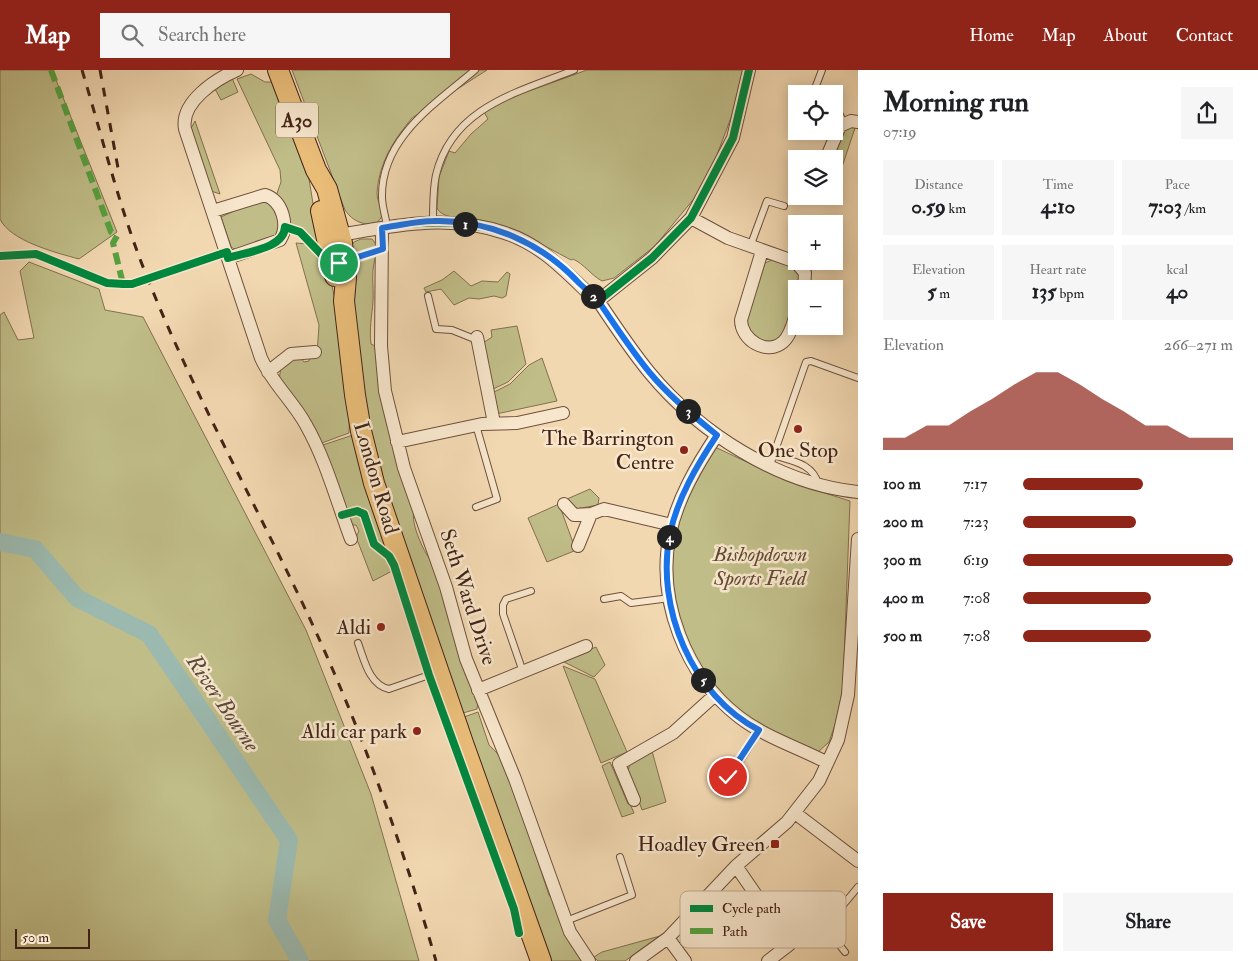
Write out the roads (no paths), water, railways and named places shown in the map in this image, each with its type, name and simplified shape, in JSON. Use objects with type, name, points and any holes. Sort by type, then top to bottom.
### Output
[{"type":"highway","name":"London Road","points":[[278,70],[316,170],[327,189],[338,289],[344,301],[354,395],[368,459],[439,672],[541,961]]},
{"type":"street","points":[[598,301],[652,258],[692,218],[719,167],[736,129],[749,70]]},
{"type":"street","points":[[232,71],[192,102],[183,118],[184,129],[256,343],[268,372],[301,416],[312,436],[351,539]]},
{"type":"street","points":[[829,150],[835,135],[844,123],[858,122]]},
{"type":"street","points":[[213,211],[265,195],[275,201],[280,209],[285,230],[280,240],[228,258]]},
{"type":"street","points":[[692,218],[713,231],[799,265],[805,273],[805,280]]},
{"type":"street","points":[[333,236],[433,221],[488,228],[520,239],[552,258],[598,301],[612,324],[651,374],[690,413],[717,435],[818,484],[858,492]]},
{"type":"street","name":"Seth Ward Drive","points":[[385,228],[381,346],[385,391],[397,442],[415,502],[446,587],[466,659],[516,779],[570,932],[589,961]]},
{"type":"street","points":[[756,249],[741,320],[742,331],[749,340],[767,346],[778,346],[789,335]]},
{"type":"street","points":[[477,338],[494,423]]},
{"type":"street","points":[[268,372],[291,354],[315,352]]},
{"type":"street","points":[[397,442],[476,425],[494,423],[517,424],[563,413]]},
{"type":"street","points":[[717,435],[694,474],[672,525],[667,563],[670,598],[677,628],[687,654],[715,694],[732,712],[759,730],[826,762]]},
{"type":"street","points":[[564,504],[574,515],[591,514],[604,509],[672,525]]},
{"type":"street","points":[[578,546],[591,514]]},
{"type":"street","points":[[712,891],[736,866],[776,833],[795,814],[820,781],[826,762],[838,740],[848,695],[858,541]]},
{"type":"street","points":[[478,690],[586,646]]},
{"type":"street","points":[[634,800],[619,764],[673,733],[715,694]]},
{"type":"street","points":[[795,814],[858,861]]},
{"type":"street","points":[[736,866],[753,891]]},
{"type":"street","points":[[636,961],[668,938],[680,925]]},
{"type":"street","points":[[668,938],[685,961]]},
{"type":"street","points":[[768,961],[785,948]]},
{"type":"lane","points":[[385,228],[382,196],[383,179],[393,150],[403,134],[475,70]]},
{"type":"lane","points":[[433,221],[436,177],[439,164],[451,141],[461,129],[490,103],[538,82],[574,70]]},
{"type":"lane","points":[[817,85],[822,70]]},
{"type":"lane","points":[[756,249],[767,201],[784,206]]},
{"type":"lane","points":[[428,296],[436,329],[452,330],[477,338]]},
{"type":"lane","points":[[771,460],[806,362],[812,361],[858,378]]},
{"type":"lane","points":[[476,425],[497,499],[476,507]]},
{"type":"lane","points":[[523,672],[503,614],[503,604],[506,599],[531,591]]},
{"type":"lane","points":[[604,599],[621,596],[631,603],[670,598]]},
{"type":"lane","points":[[358,643],[372,678],[384,688],[389,689],[439,672]]},
{"type":"lane","points":[[713,784],[728,777],[759,730]]},
{"type":"lane","points":[[566,921],[632,895],[620,857]]},
{"type":"lane","points":[[846,901],[858,887]]},
{"type":"lane","points":[[842,948],[845,952]]},
{"type":"waterway","name":"River Bourne","points":[[0,542],[35,549],[77,598],[149,634],[289,840],[277,920],[300,961]]},
{"type":"railway","points":[[82,70],[132,236],[158,305],[199,395],[288,572],[346,701],[395,830],[436,961]]},
{"type":"railway","points":[[100,70],[118,168]]},
{"type":"place","name":"One Stop","points":[[798,429]]},
{"type":"place","name":"The Barrington Centre","points":[[684,450]]},
{"type":"place","name":"Aldi","points":[[381,627]]},
{"type":"place","name":"Aldi car park","points":[[417,731]]},
{"type":"place","name":"Hoadley Green","points":[[775,844]]},
{"type":"park label","name":"Bishopdown Sports Field","points":[[760,566]]}]
